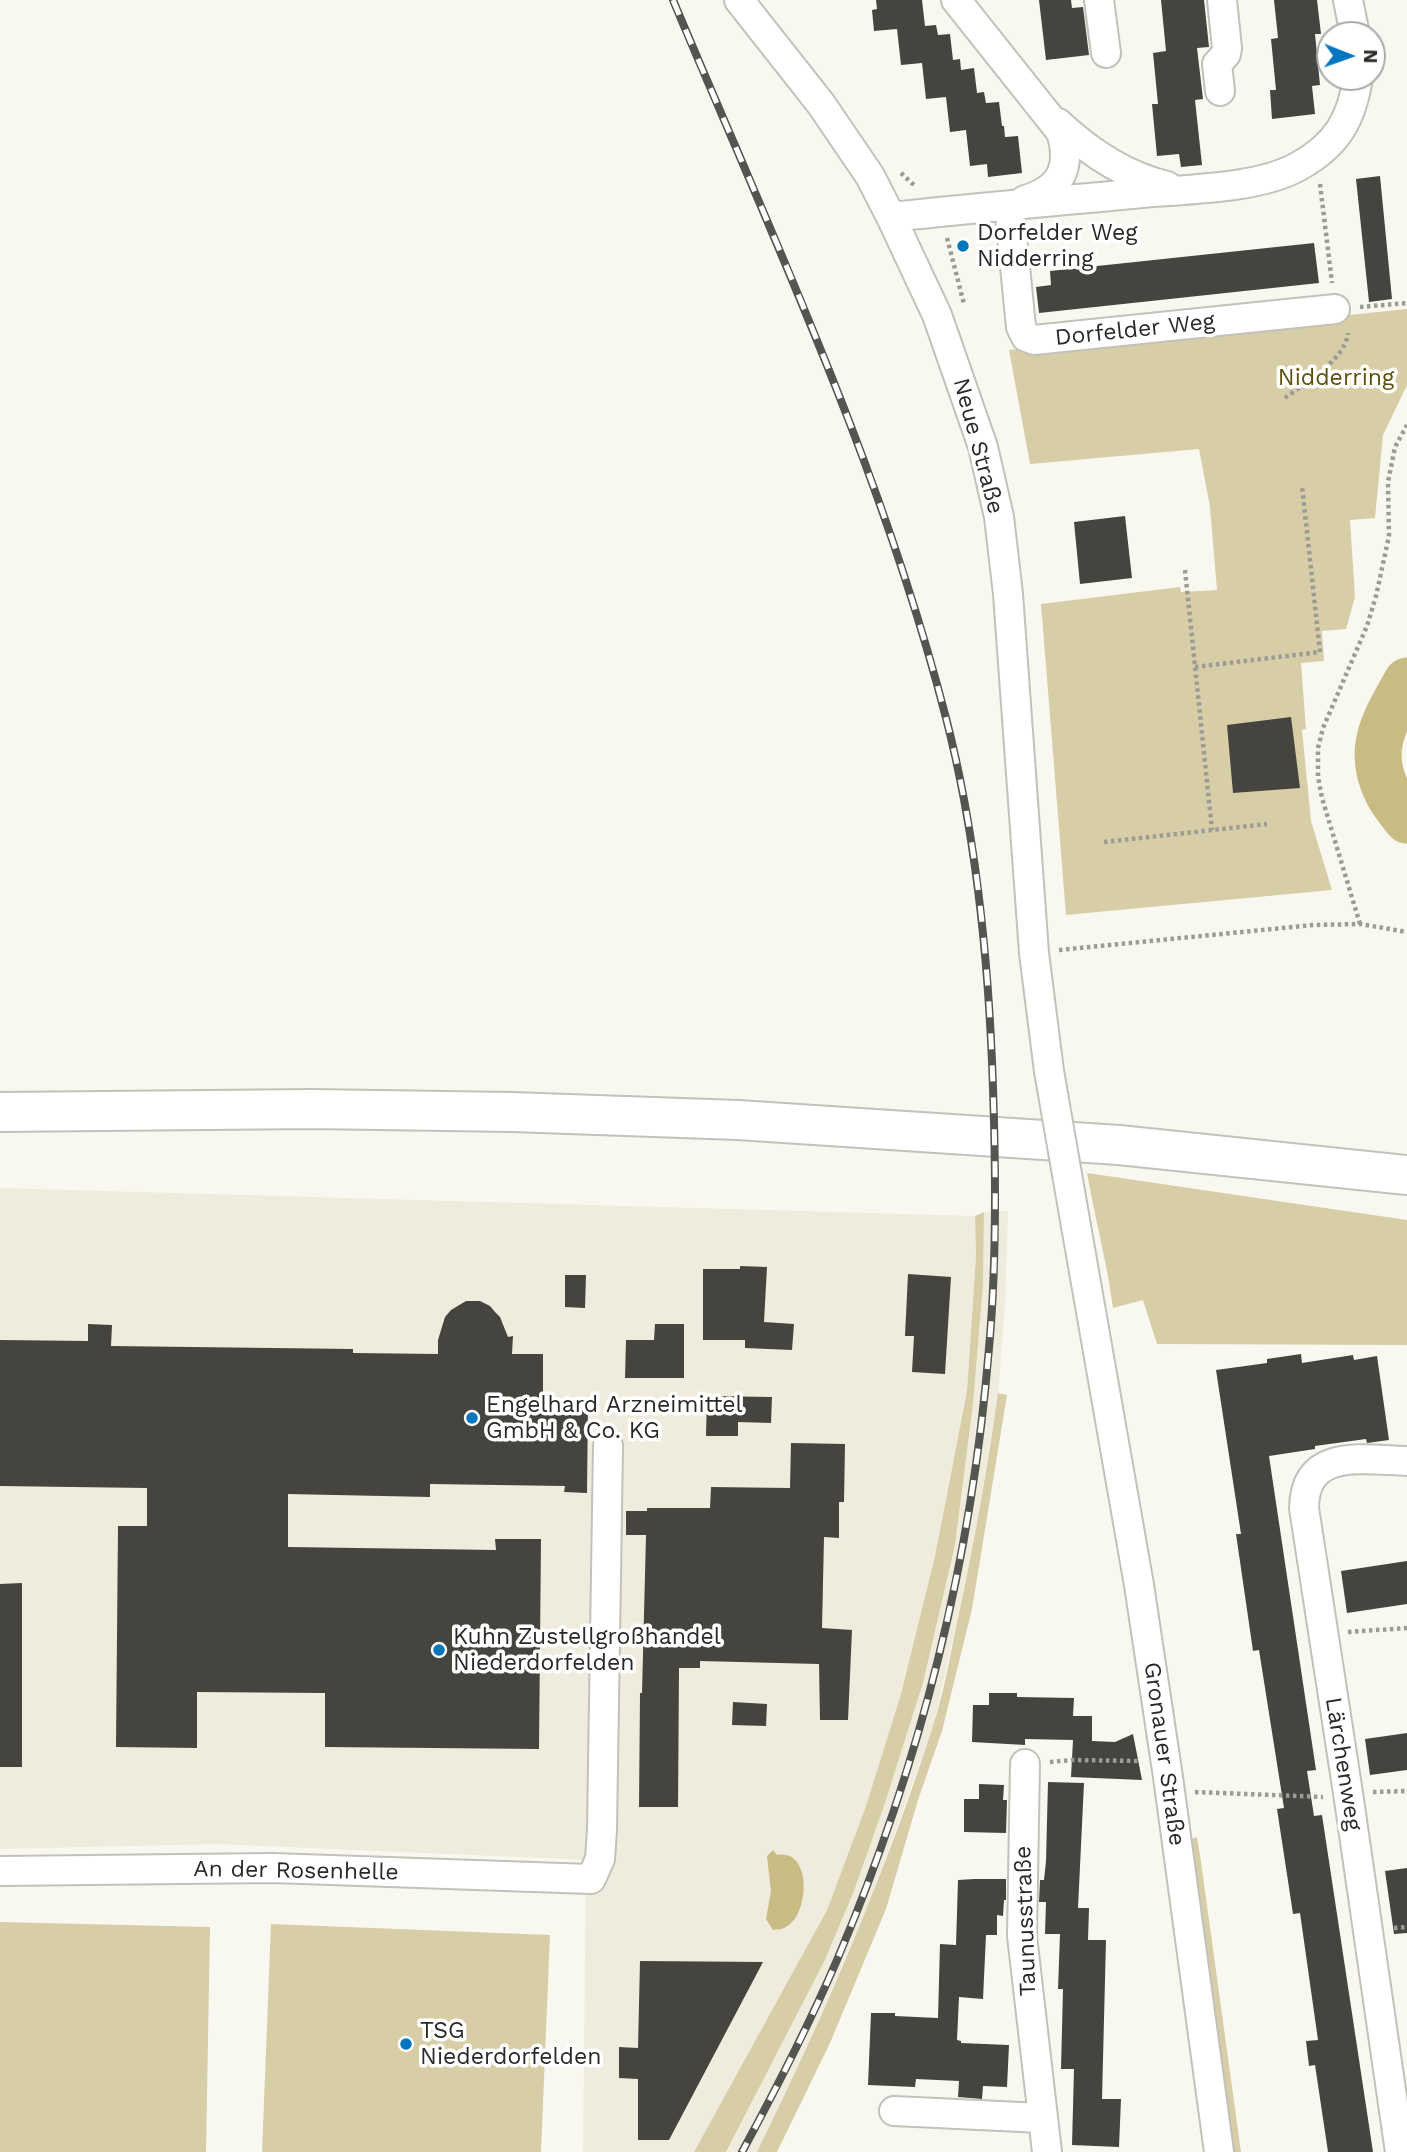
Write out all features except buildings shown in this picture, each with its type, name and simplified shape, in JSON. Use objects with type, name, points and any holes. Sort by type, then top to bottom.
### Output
[{"type":"main road","points":[[0,1112],[512,1111],[738,1120],[1119,1145],[1407,1175]]},
{"type":"street","name":"Neue Straße","points":[[739,0],[821,104],[870,176],[932,304],[983,447],[999,517],[1044,952],[1049,1071],[1076,1226]]},
{"type":"street","points":[[956,0],[1050,117],[1061,132],[1065,147],[1061,177],[1051,189],[1009,205]]},
{"type":"street","points":[[1100,0],[1105,52]]},
{"type":"street","points":[[1220,91],[1217,64],[1226,54],[1227,48],[1222,0]]},
{"type":"street","points":[[1348,0],[1352,21]]},
{"type":"street","points":[[891,217],[1184,190],[1272,177],[1297,168],[1331,144],[1344,127],[1356,91]]},
{"type":"street","points":[[1050,117],[1078,142],[1129,174],[1184,190]]},
{"type":"street","name":"Dorfelder Weg","points":[[1009,205],[1021,327],[1026,337],[1034,340],[1335,309]]},
{"type":"street","name":"Gronauer Straße","points":[[1076,1226],[1139,1585],[1219,2152]]},
{"type":"street","name":"An der Rosenhelle","points":[[0,1871],[273,1868],[591,1879],[600,1859],[602,1830],[608,1446]]},
{"type":"street","name":"Lärchenweg","points":[[1400,2152],[1304,1508],[1307,1485],[1311,1477],[1333,1462],[1407,1461]]},
{"type":"street","name":"Taunusstraße","points":[[1025,1765],[1022,1936],[1047,2152]]},
{"type":"street","points":[[894,2111],[1042,2118]]},
{"type":"path","points":[[1285,398],[1329,365],[1347,338],[1346,321],[1335,309],[1316,156]]},
{"type":"path","points":[[1335,309],[1407,303]]},
{"type":"path","points":[[1360,924],[1322,798],[1317,769],[1318,748],[1323,728],[1363,636],[1376,596],[1389,536],[1388,482],[1395,447],[1407,425]]},
{"type":"path","points":[[1195,667],[1320,652],[1302,486]]},
{"type":"path","points":[[1185,570],[1212,830]]},
{"type":"path","points":[[1104,842],[1267,824]]},
{"type":"path","points":[[1044,952],[1265,929],[1360,924],[1407,932]]},
{"type":"path","points":[[1323,1633],[1407,1628]]},
{"type":"path","points":[[1025,1765],[1072,1760],[1144,1761],[1196,1793],[1332,1797],[1348,1793]]},
{"type":"shaded area","points":[[0,1188],[975,1216],[976,1256],[967,1391],[935,1556],[901,1694],[866,1806],[827,1910],[694,2152],[583,2152],[586,1860],[217,1844],[0,1849]]},
{"type":"shaded area","points":[[1008,1211],[1005,1307],[998,1393],[974,1543],[934,1724],[872,1896],[794,2078],[757,2152],[726,2152],[825,1960],[854,1891],[923,1683],[955,1545],[973,1404],[983,1284],[984,1212]]},
{"type":"shaded area","points":[[773,1850],[777,1855],[789,1856],[797,1862],[804,1885],[803,1899],[793,1922],[783,1929],[773,1930],[766,1919],[771,1891],[767,1856]]},
{"type":"green space","name":"Nidderring","points":[[1407,309],[1407,385],[1383,435],[1375,518],[1350,520],[1355,597],[1346,629],[1322,631],[1324,661],[1301,663],[1306,729],[1302,730],[1311,821],[1332,890],[1066,915],[1041,604],[1180,587],[1181,592],[1217,590],[1210,507],[1199,449],[1030,464],[1009,350]]},
{"type":"green space","points":[[1087,1173],[1407,1220],[1407,1345],[1157,1344],[1143,1300],[1113,1308]]},
{"type":"green space","points":[[984,1212],[983,1284],[973,1404],[955,1545],[923,1683],[854,1891],[825,1960],[726,2152],[694,2152],[827,1910],[866,1806],[901,1694],[935,1556],[967,1391],[976,1256],[975,1216]]},
{"type":"green space","points":[[998,1393],[1007,1395],[972,1609],[942,1731],[918,1800],[886,1909],[830,2043],[777,2152],[757,2152],[807,2048],[875,1889],[933,1726],[969,1565]]},
{"type":"green space","points":[[1197,1837],[1241,2152],[1230,2152],[1189,1840]]},
{"type":"green space","points":[[0,1922],[210,1927],[206,2152],[0,2152]]},
{"type":"green space","name":"TSG Niederdorfelden","points":[[271,1924],[550,1935],[541,2152],[262,2152]]},
{"type":"waterway","points":[[1407,681],[1392,708],[1378,748],[1381,777],[1388,793],[1407,820]]},
{"type":"railway","points":[[673,0],[823,354],[858,444],[920,625],[946,718],[966,809],[985,948],[993,1088],[995,1218],[989,1348],[970,1505],[938,1660],[917,1736],[867,1886],[815,2009],[742,2152]]},
{"type":"place","name":"Dorfelder Weg Nidderring","points":[[963,246]]},
{"type":"place","name":"Engelhard Arzneimittel GmbH & Co. KG","points":[[472,1418]]},
{"type":"place","name":"Kuhn Zustellgroßhandel Niederdorfelden","points":[[439,1650]]},
{"type":"place","name":"TSG Niederdorfelden","points":[[406,2044]]}]
